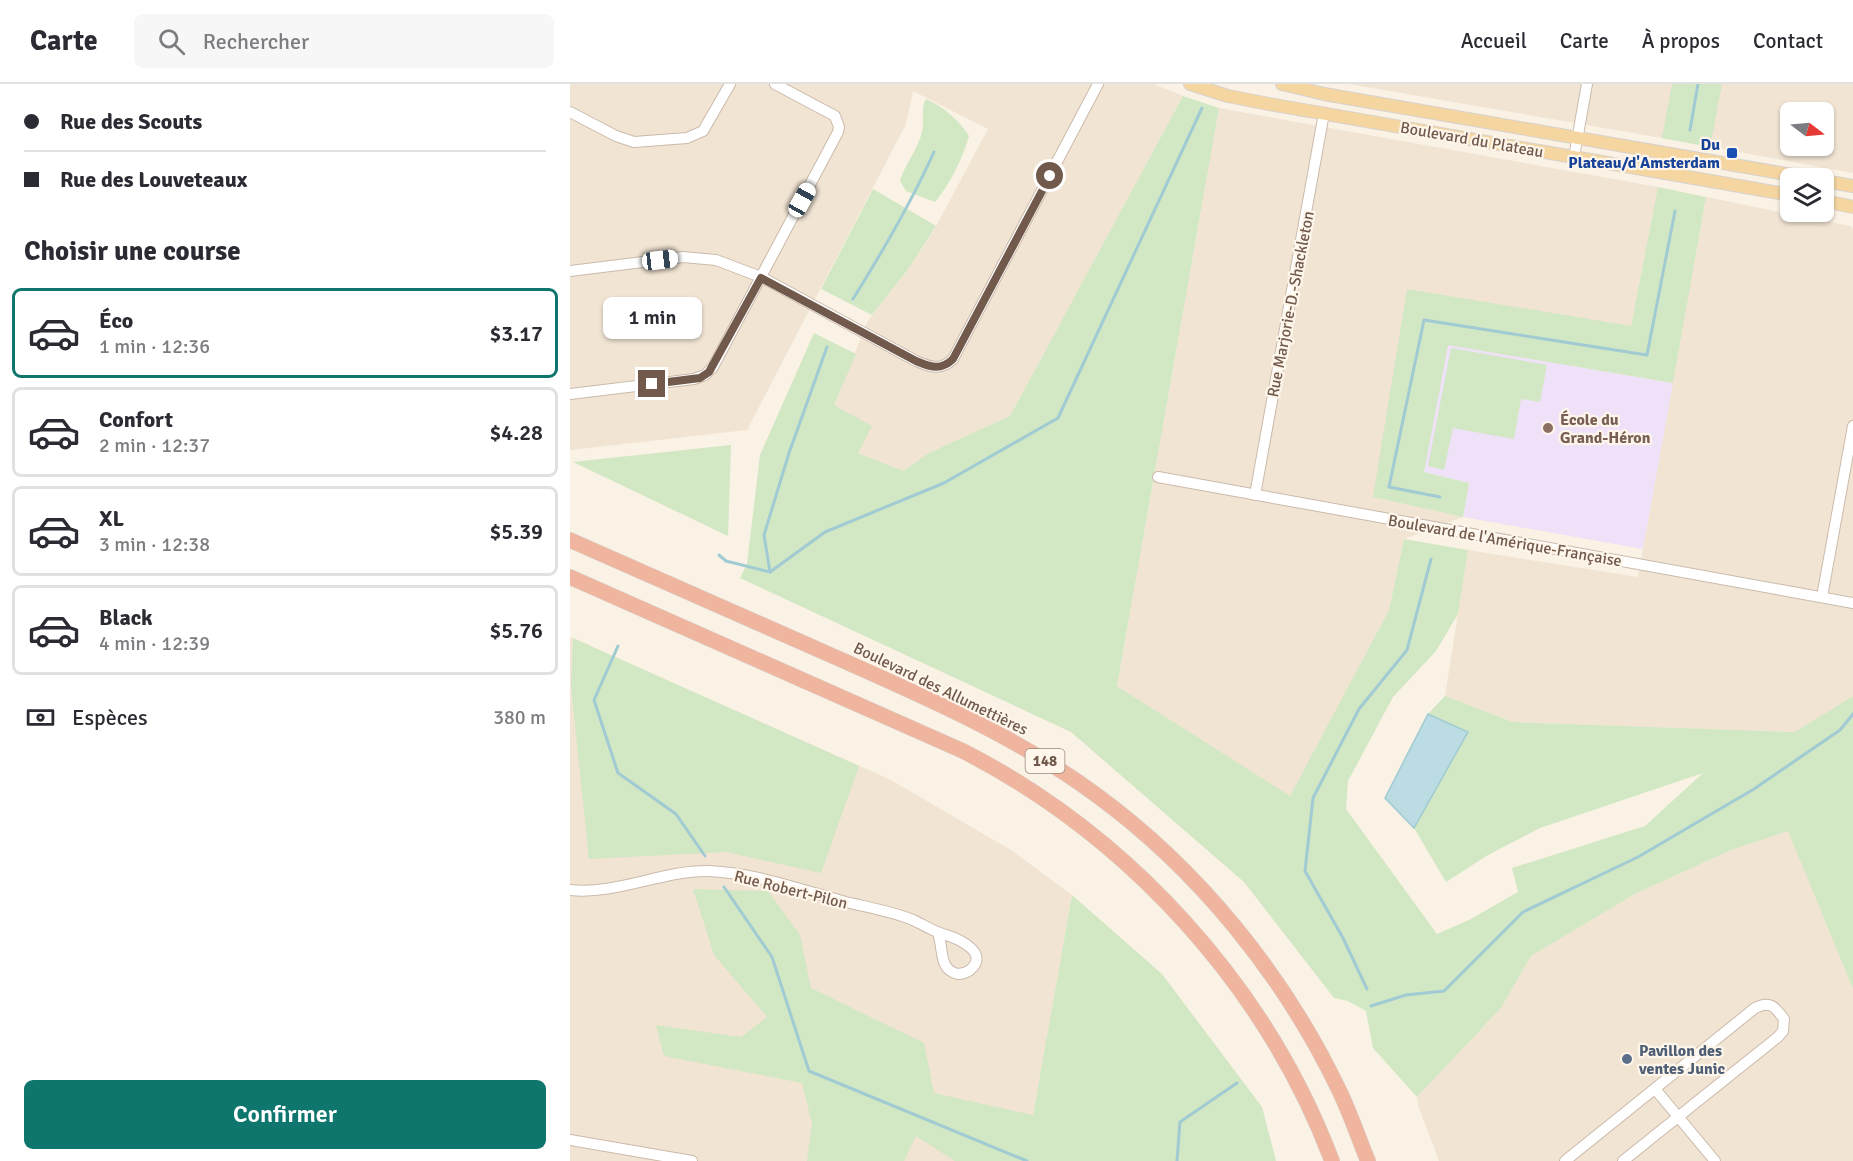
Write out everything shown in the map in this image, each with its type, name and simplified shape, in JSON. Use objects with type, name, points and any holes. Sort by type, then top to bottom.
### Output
[{"type":"highway","name":"Boulevard des Allumettières","points":[[570,540],[934,701],[1030,751],[1095,794],[1173,861],[1218,908],[1253,951],[1300,1018],[1328,1067],[1351,1114],[1368,1161]]},
{"type":"highway","name":"148","points":[[570,578],[963,751],[1022,785],[1089,831],[1140,876],[1175,912],[1249,1004],[1299,1087],[1332,1161]]},
{"type":"main road","name":"Boulevard du Plateau","points":[[1190,84],[1228,96],[1780,193]]},
{"type":"main road","name":"Boulevard du Plateau","points":[[1282,84],[1324,94],[1780,173]]},
{"type":"main road","points":[[1834,183],[1853,186]]},
{"type":"main road","points":[[1834,203],[1853,207]]},
{"type":"street","points":[[570,112],[624,140],[643,142],[687,138],[703,131],[730,84]]},
{"type":"street","points":[[570,394],[694,379],[705,375],[713,367],[836,138],[839,127],[835,116],[830,112],[776,84]]},
{"type":"street","points":[[570,271],[694,257],[716,260],[761,278],[916,361],[932,367],[944,366],[953,359],[1098,84]]},
{"type":"street","points":[[1574,157],[1587,84]]},
{"type":"street","name":"Rue Marjorie-D.-Shackleton","points":[[1255,495],[1324,113]]},
{"type":"street","points":[[1822,597],[1853,426]]},
{"type":"street","name":"Boulevard de l'Amérique-Française","points":[[1158,477],[1853,603]]},
{"type":"street","name":"Rue Robert-Pilon","points":[[570,890],[596,889],[694,872],[723,872],[759,878],[912,920],[938,933]]},
{"type":"street","points":[[1565,1161],[1755,1008],[1768,1003],[1773,1005],[1784,1019],[1783,1031],[1778,1037],[1623,1161]]},
{"type":"street","points":[[1655,1089],[1714,1161]]},
{"type":"street","points":[[570,1140],[692,1161]]},
{"type":"shaded area","points":[[570,84],[1153,84],[1183,96],[1010,416],[929,453],[903,471],[858,453],[834,406],[867,322],[909,268],[933,232],[988,129],[913,91],[906,124],[747,430],[570,450]]},
{"type":"shaded area","points":[[1349,84],[1853,84],[1853,173]]},
{"type":"shaded area","points":[[1219,108],[1658,187],[1631,326],[1373,497],[1463,517],[1404,539],[1389,610],[1290,797],[1117,686]]},
{"type":"shaded area","points":[[1706,197],[1780,212],[1780,222],[1830,222],[1850,226],[1853,229],[1853,696],[1796,732],[1513,722],[1445,696],[1468,550],[1638,577]]},
{"type":"shaded area","name":"École du Grand-Héron","points":[[1448,345],[1673,383],[1643,549],[1463,517],[1469,483],[1424,472]]},
{"type":"shaded area","points":[[570,637],[889,779],[1011,850],[1072,895],[1025,1161],[570,1161]]},
{"type":"shaded area","points":[[1788,830],[1853,989],[1853,1161],[1439,1161],[1417,1097],[1501,1008],[1531,956],[1635,894],[1731,850]]},
{"type":"green space","points":[[1672,84],[1722,84],[1710,147],[1662,138]]},
{"type":"green space","points":[[1183,96],[1219,108],[1117,686],[1290,796],[1389,610],[1404,539],[1468,550],[1458,614],[1436,651],[1393,697],[1348,781],[1346,809],[1437,934],[1469,920],[1518,892],[1512,868],[1645,826],[1703,773],[1540,828],[1488,855],[1446,882],[1414,828],[1468,732],[1428,714],[1445,696],[1513,722],[1795,732],[1853,696],[1853,989],[1788,831],[1731,850],[1635,894],[1531,956],[1501,1008],[1417,1097],[1373,1048],[1366,1011],[1348,1001],[1334,998],[1244,882],[1071,732],[740,578],[747,564],[760,455],[814,333],[856,354],[834,405],[872,426],[858,453],[903,471],[929,453],[1010,416]]},
{"type":"green space","points":[[926,99],[950,114],[969,136],[955,170],[935,202],[906,191],[900,181],[920,138]]},
{"type":"green space","points":[[1658,187],[1706,197],[1673,383],[1448,345],[1424,472],[1469,483],[1463,517],[1373,497],[1407,289],[1631,326]]},
{"type":"green space","points":[[873,189],[936,226],[909,268],[872,315],[821,289]]},
{"type":"green space","points":[[1451,348],[1547,365],[1540,402],[1521,399],[1514,439],[1453,428],[1444,470],[1428,466]]},
{"type":"green space","points":[[731,445],[728,536],[573,462]]},
{"type":"green space","points":[[573,638],[859,766],[821,873],[726,852],[589,859],[571,687]]},
{"type":"green space","points":[[693,889],[768,891],[800,935],[811,988],[924,1043],[934,1093],[1033,1115],[1072,895],[1162,974],[1262,1107],[1276,1161],[955,1161],[916,1136],[904,1161],[807,1161],[812,1124],[802,1083],[664,1056],[656,1025],[741,1037],[767,1017],[714,955]]},
{"type":"water","points":[[1428,714],[1468,732],[1414,828],[1385,798]]},
{"type":"waterway","points":[[1690,130],[1698,84]]},
{"type":"waterway","points":[[719,555],[726,561],[770,572],[825,532],[944,483],[1058,418],[1202,108]]},
{"type":"waterway","points":[[853,299],[896,227],[934,152]]},
{"type":"waterway","points":[[1440,497],[1389,487],[1424,320],[1647,355],[1675,211]]},
{"type":"waterway","points":[[770,572],[764,535],[789,453],[827,347]]},
{"type":"waterway","points":[[1367,989],[1343,938],[1305,871],[1313,798],[1359,709],[1407,650],[1431,559]]},
{"type":"waterway","points":[[618,646],[594,700],[618,773],[676,814],[705,856]]},
{"type":"waterway","points":[[1371,1006],[1406,995],[1444,991],[1523,912],[1638,857],[1754,789],[1840,730],[1853,714]]},
{"type":"waterway","points":[[724,887],[772,957],[809,1071],[1027,1161]]},
{"type":"waterway","points":[[1177,1161],[1180,1122],[1237,1083]]},
{"type":"place","name":"Du Plateau/d'Amsterdam","points":[[1732,153]]},
{"type":"place","name":"École du Grand-Héron","points":[[1548,428]]},
{"type":"place","name":"Pavillon des ventes Junic","points":[[1627,1059]]},
{"type":"route","points":[[652,384],[700,378],[709,372],[761,278],[916,361],[932,367],[944,366],[953,359],[1050,176]]}]
